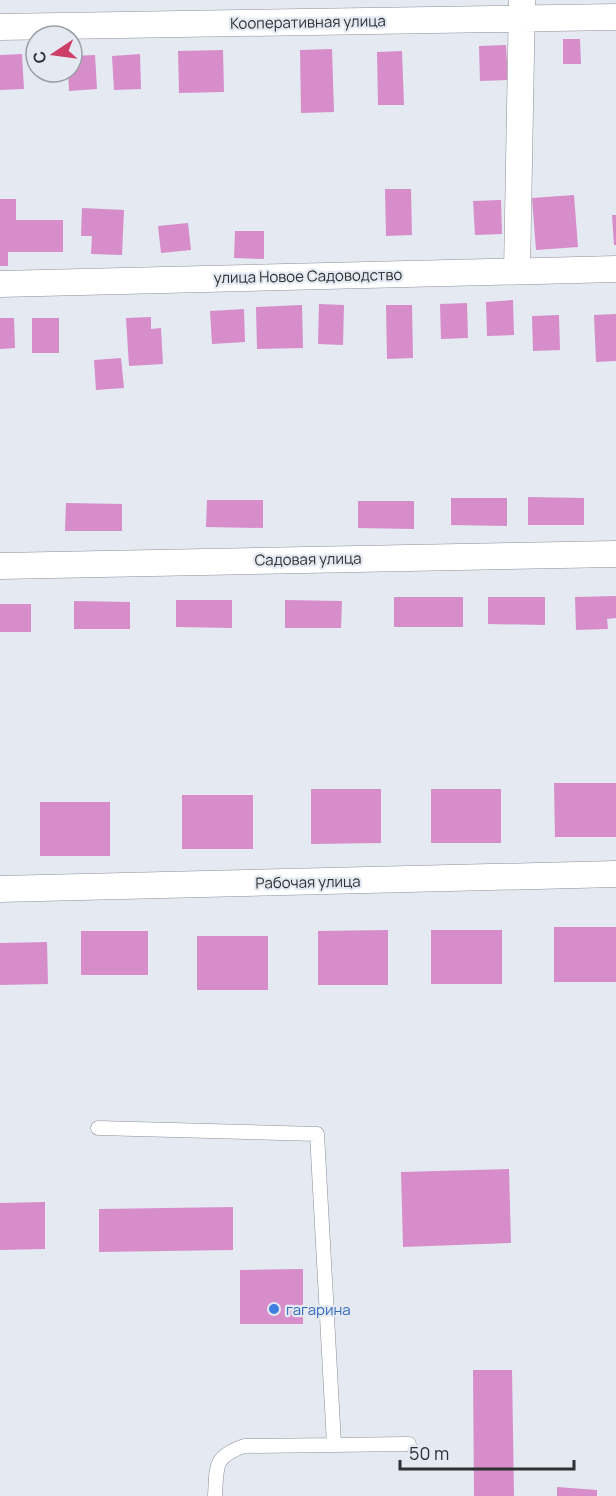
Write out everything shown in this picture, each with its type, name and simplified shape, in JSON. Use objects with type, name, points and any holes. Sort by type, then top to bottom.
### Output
[{"type":"street","name":"Кооперативная улица","points":[[0,27],[522,10],[616,17]]},
{"type":"street","points":[[517,271],[522,10]]},
{"type":"street","name":"улица Новое Садоводство","points":[[0,284],[616,269]]},
{"type":"street","name":"Садовая улица","points":[[0,566],[616,554]]},
{"type":"street","name":"Рабочая улица","points":[[0,889],[616,874]]},
{"type":"lane","points":[[98,1128],[316,1134],[334,1444]]},
{"type":"lane","points":[[216,1496],[217,1470],[221,1458],[229,1451],[244,1446],[409,1444]]},
{"type":"building","points":[[563,39],[580,39],[581,64],[563,64]]},
{"type":"building","points":[[506,45],[508,80],[480,81],[479,46]]},
{"type":"building","points":[[332,49],[334,112],[301,113],[300,50]]},
{"type":"building","points":[[223,50],[224,92],[179,93],[178,51]]},
{"type":"building","points":[[402,51],[404,105],[378,105],[377,52]]},
{"type":"building","points":[[22,54],[24,89],[0,90],[0,55]]},
{"type":"building","points":[[140,54],[141,89],[114,90],[112,56]]},
{"type":"building","points":[[84,55],[95,55],[97,89],[69,91],[69,84],[84,84]]},
{"type":"building","points":[[385,189],[411,189],[412,235],[386,236]]},
{"type":"building","points":[[574,195],[578,247],[536,250],[532,198]]},
{"type":"building","points":[[0,199],[16,199],[16,220],[63,220],[63,252],[8,252],[8,266],[0,266]]},
{"type":"building","points":[[501,200],[502,234],[475,235],[473,201]]},
{"type":"building","points":[[82,208],[124,210],[122,255],[91,254],[92,236],[81,236]]},
{"type":"building","points":[[612,215],[616,215],[616,245],[614,245]]},
{"type":"building","points":[[188,223],[191,250],[161,253],[158,226]]},
{"type":"building","points":[[235,231],[264,231],[264,259],[234,258]]},
{"type":"building","points":[[513,300],[514,335],[487,336],[486,302]]},
{"type":"building","points":[[467,303],[468,338],[441,339],[440,304]]},
{"type":"building","points":[[319,304],[344,305],[343,345],[318,344]]},
{"type":"building","points":[[302,305],[303,348],[257,349],[256,307]]},
{"type":"building","points":[[386,305],[412,305],[413,358],[387,359]]},
{"type":"building","points":[[244,309],[245,342],[212,344],[210,311]]},
{"type":"building","points":[[616,314],[616,361],[596,362],[594,315]]},
{"type":"building","points":[[559,315],[560,350],[533,351],[532,316]]},
{"type":"building","points":[[151,317],[151,329],[161,328],[163,364],[129,366],[126,318]]},
{"type":"building","points":[[0,318],[14,318],[15,348],[0,349]]},
{"type":"building","points":[[32,318],[59,318],[59,353],[32,353]]},
{"type":"building","points":[[121,358],[124,388],[96,390],[94,360]]},
{"type":"building","points":[[528,497],[584,498],[584,525],[528,525]]},
{"type":"building","points":[[451,498],[507,498],[507,526],[451,525]]},
{"type":"building","points":[[207,500],[263,500],[263,528],[206,527]]},
{"type":"building","points":[[358,501],[414,501],[414,529],[358,528]]},
{"type":"building","points":[[66,503],[122,504],[122,531],[65,531]]},
{"type":"building","points":[[616,596],[616,618],[607,619],[608,629],[576,630],[575,597]]},
{"type":"building","points":[[394,597],[463,597],[463,627],[394,627]]},
{"type":"building","points":[[488,597],[545,597],[545,625],[488,624]]},
{"type":"building","points":[[176,600],[232,600],[232,628],[176,627]]},
{"type":"building","points":[[285,600],[342,601],[341,628],[285,628]]},
{"type":"building","points":[[74,601],[130,602],[130,629],[74,629]]},
{"type":"building","points":[[0,604],[31,604],[31,632],[0,632]]},
{"type":"building","points":[[554,783],[616,783],[616,837],[555,837]]},
{"type":"building","points":[[311,789],[381,789],[381,843],[311,844]]},
{"type":"building","points":[[431,789],[501,789],[501,843],[431,843]]},
{"type":"building","points":[[182,795],[253,795],[253,849],[182,849]]},
{"type":"building","points":[[40,802],[110,802],[110,856],[40,856]]},
{"type":"building","points":[[554,927],[616,927],[616,982],[554,982]]},
{"type":"building","points":[[388,930],[388,985],[318,985],[318,931]]},
{"type":"building","points":[[431,930],[502,930],[502,984],[431,984]]},
{"type":"building","points":[[81,931],[148,931],[148,975],[81,975]]},
{"type":"building","points":[[197,936],[268,936],[268,990],[197,990]]},
{"type":"building","points":[[47,942],[48,984],[0,985],[0,943]]},
{"type":"building","points":[[509,1169],[511,1243],[403,1247],[401,1172]]},
{"type":"building","points":[[45,1202],[45,1249],[0,1250],[0,1203]]},
{"type":"building","points":[[233,1207],[233,1250],[99,1252],[99,1209]]},
{"type":"building","points":[[303,1269],[303,1324],[240,1324],[240,1270]]},
{"type":"building","points":[[473,1370],[512,1370],[514,1496],[474,1496]]},
{"type":"building","points":[[557,1487],[597,1490],[597,1496],[557,1496]]},
{"type":"place","name":"гагарина","points":[[274,1309]]}]
